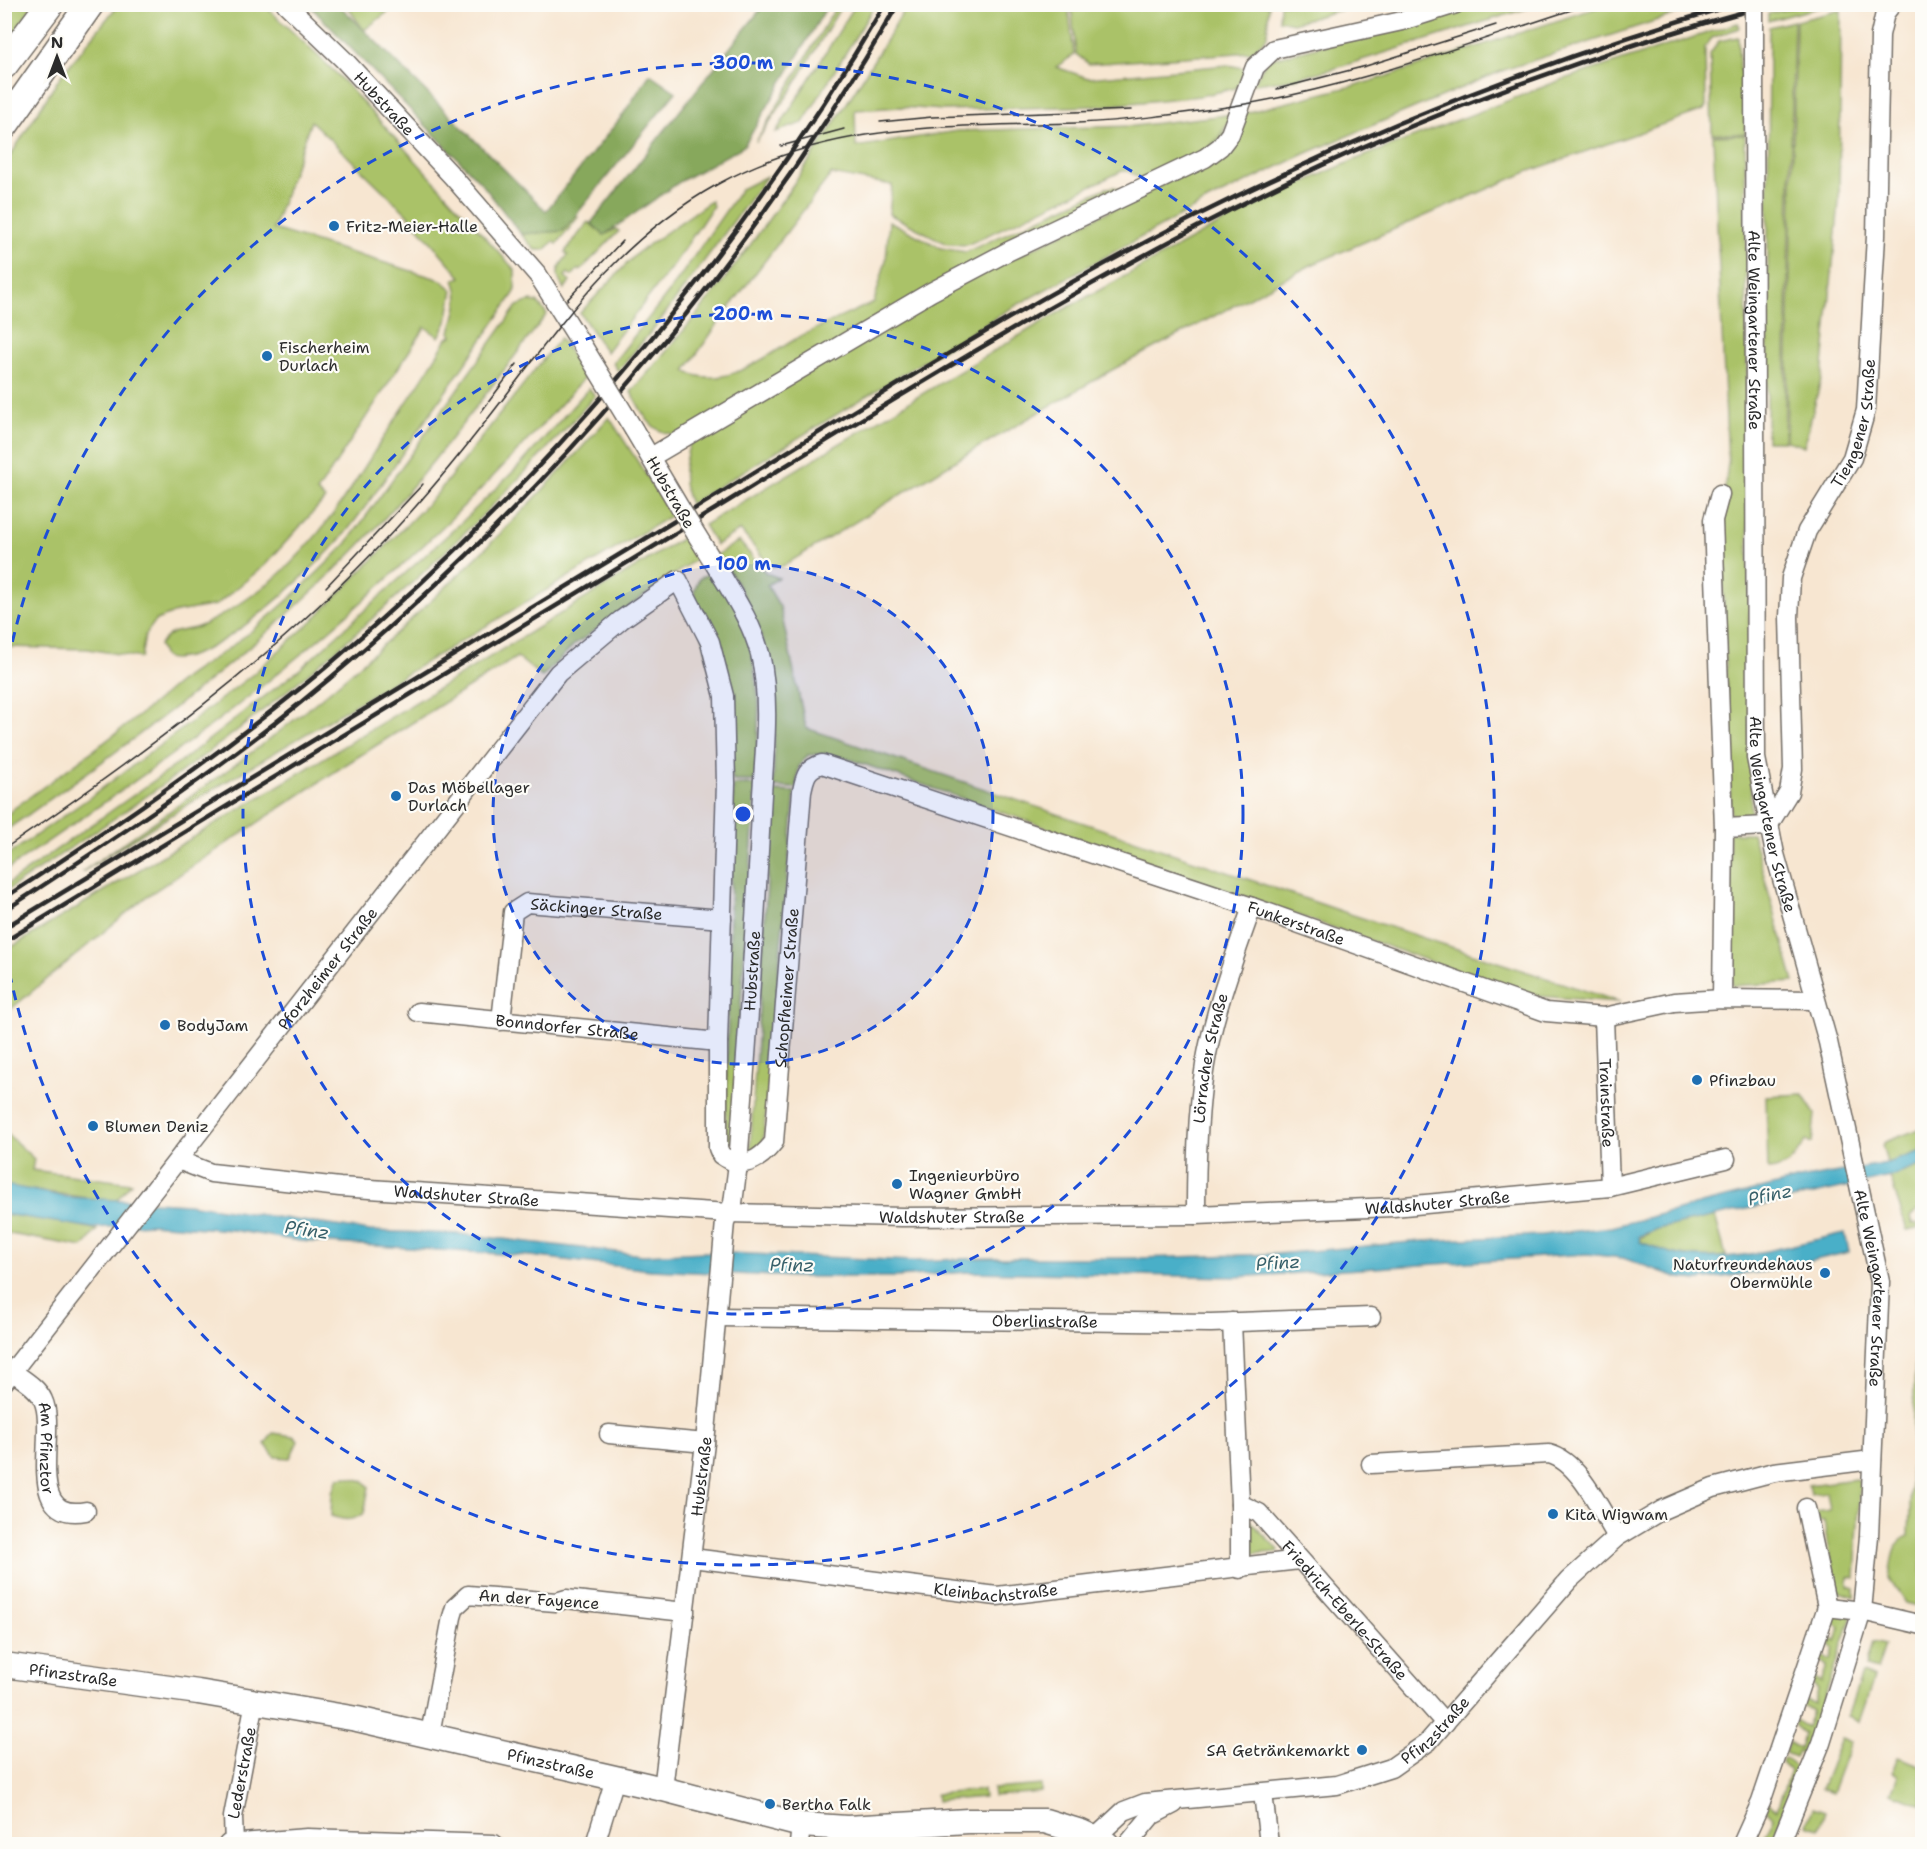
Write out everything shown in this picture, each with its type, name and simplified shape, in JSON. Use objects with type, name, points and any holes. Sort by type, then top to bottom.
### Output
[{"type":"main road","points":[[4,65],[50,4]]},
{"type":"main road","points":[[4,126],[90,4]]},
{"type":"main road","name":"Pfinzstraße","points":[[4,1665],[255,1701],[430,1734],[663,1790],[800,1835],[847,1828],[1015,1819],[1045,1821],[1101,1841]]},
{"type":"street","name":"Hubstraße","points":[[286,4],[344,60],[453,177],[538,275],[585,348],[746,617],[759,654],[765,708],[738,1164],[735,1194],[728,1213],[722,1244],[718,1317],[705,1443],[663,1790]]},
{"type":"street","points":[[651,457],[941,287],[1007,252],[1205,158],[1220,147],[1230,134],[1255,66],[1274,49],[1402,21],[1456,4]]},
{"type":"street","name":"Alte Weingartener Straße","points":[[1754,4],[1756,758],[1768,826],[1828,1042],[1880,1282],[1862,1611],[1821,1743],[1780,1845]]},
{"type":"street","name":"Tiengener Straße","points":[[1768,826],[1789,792],[1793,769],[1789,617],[1791,578],[1807,531],[1852,458],[1866,410],[1876,237],[1880,35],[1885,13],[1892,4]]},
{"type":"street","points":[[1720,494],[1713,520],[1724,828],[1722,999]]},
{"type":"street","name":"Hubstraße","points":[[678,580],[710,642],[724,696],[726,740],[718,1042],[718,1148],[721,1155],[738,1164]]},
{"type":"street","name":"Pforzheimer Straße","points":[[9,1377],[116,1236],[178,1160],[558,673],[621,620],[678,580]]},
{"type":"street","name":"Funkerstraße","points":[[802,791],[804,776],[812,767],[822,764],[1252,907],[1546,1012],[1604,1017],[1674,1002],[1722,999],[1815,1000]]},
{"type":"street","name":"Schopfheimer Straße","points":[[738,1164],[756,1162],[774,1142],[802,791]]},
{"type":"street","points":[[1724,828],[1768,826]]},
{"type":"street","name":"Säckinger Straße","points":[[501,1021],[513,912],[527,903],[722,919]]},
{"type":"street","name":"Lörracher Straße","points":[[1196,1215],[1197,1147],[1206,1063],[1226,981],[1252,907]]},
{"type":"street","name":"Bonndorfer Straße","points":[[418,1012],[718,1042]]},
{"type":"street","name":"Trainstraße","points":[[1604,1017],[1610,1187]]},
{"type":"street","name":"Waldshuter Straße","points":[[178,1160],[211,1173],[340,1187],[728,1213],[902,1217],[1196,1215],[1393,1207],[1610,1187],[1726,1159]]},
{"type":"street","name":"Oberlinstraße","points":[[718,1317],[1232,1322],[1371,1317]]},
{"type":"street","points":[[1232,1322],[1240,1504],[1240,1569]]},
{"type":"street","name":"Am Pfinztor","points":[[9,1377],[34,1388],[44,1401],[48,1493],[57,1505],[64,1509],[71,1512],[86,1511]]},
{"type":"street","points":[[609,1434],[705,1443]]},
{"type":"street","points":[[1371,1464],[1549,1454],[1558,1456],[1577,1472],[1617,1537]]},
{"type":"street","name":"Pfinzstraße","points":[[1101,1841],[1124,1811],[1146,1803],[1337,1785],[1391,1768],[1428,1742],[1569,1580],[1617,1537],[1662,1510],[1713,1488],[1774,1472],[1872,1460]]},
{"type":"street","name":"Friedrich-Eberle-Straße","points":[[1240,1504],[1259,1513],[1445,1723]]},
{"type":"street","points":[[1742,1845],[1761,1802],[1827,1607],[1806,1509]]},
{"type":"street","name":"Kleinbachstraße","points":[[692,1558],[997,1596],[1240,1569],[1299,1560]]},
{"type":"street","name":"An der Fayence","points":[[430,1734],[452,1617],[455,1607],[468,1595],[556,1602],[566,1599],[685,1612]]},
{"type":"street","points":[[1827,1607],[1862,1611],[1923,1625]]},
{"type":"street","name":"Lederstraße","points":[[232,1844],[233,1817],[255,1701]]},
{"type":"street","points":[[595,1845],[615,1779]]},
{"type":"street","points":[[1263,1792],[1269,1845]]},
{"type":"street","name":"Pfinzstraße","points":[[1128,1845],[1151,1816],[1168,1806],[1187,1800]]},
{"type":"street","points":[[232,1844],[307,1838],[494,1845]]},
{"type":"green space","points":[[856,4],[875,5],[803,123],[776,132]]},
{"type":"green space","points":[[1280,4],[1359,5],[1293,23],[1279,20]]},
{"type":"green space","points":[[5,5],[33,5],[5,47]]},
{"type":"green space","points":[[118,5],[264,5],[336,73],[515,270],[515,292],[376,492],[342,537],[308,572],[258,615],[231,635],[205,650],[182,658],[164,657],[159,645],[175,632],[196,628],[231,610],[258,591],[291,563],[333,514],[447,338],[452,336],[450,332],[458,300],[454,280],[461,277],[406,213],[311,121],[273,229],[441,280],[453,290],[447,322],[439,337],[425,327],[317,492],[325,499],[265,565],[216,605],[177,612],[156,620],[145,635],[141,658],[88,649],[5,647],[5,164],[60,77]]},
{"type":"green space","points":[[309,5],[339,5],[546,211],[622,116],[650,74],[676,92],[563,231],[521,234],[482,184]]},
{"type":"green space","points":[[346,5],[397,5],[364,30]]},
{"type":"green space","points":[[764,5],[828,5],[744,146],[681,181],[604,235],[591,223]]},
{"type":"green space","points":[[837,5],[842,5],[792,89],[756,142]]},
{"type":"green space","points":[[907,5],[1068,5],[1074,55],[1056,67],[1088,78],[1228,65],[1243,68],[1245,72],[1236,88],[1200,96],[1102,106],[943,110],[901,107],[855,110],[856,147],[957,131],[1134,126],[1234,114],[1212,147],[1143,181],[1129,171],[1122,171],[967,245],[947,244],[889,214],[892,185],[831,174],[726,312],[685,371],[700,376],[716,377],[732,374],[762,360],[803,335],[874,302],[886,260],[889,221],[941,248],[966,252],[1106,188],[1115,187],[1121,191],[673,438],[672,434],[657,429],[647,419],[631,392],[708,301],[779,205],[845,107]]},
{"type":"green space","points":[[1071,5],[1269,5],[1267,37],[1252,52],[1089,64],[1076,54]]},
{"type":"green space","points":[[1475,5],[1538,5],[1333,69],[1287,80],[1253,84],[1267,60]]},
{"type":"green space","points":[[1605,5],[1704,5],[1504,70],[1307,153],[1209,200],[1008,310],[690,504],[684,474],[690,443],[902,313],[1176,178],[1245,113],[1372,81]]},
{"type":"green space","points":[[1802,5],[1828,5],[1768,21],[1768,14]]},
{"type":"green space","points":[[1841,10],[1839,202],[1822,376],[1804,446],[1786,441],[1796,21]]},
{"type":"green space","points":[[1794,21],[1784,441],[1767,441],[1769,27]]},
{"type":"green space","points":[[1738,23],[1739,28],[1712,38],[1705,47],[1706,106],[1704,110],[1527,172],[1311,265],[1112,370],[972,451],[783,566],[770,566],[740,530],[716,545],[704,525],[1047,319],[1221,223],[1293,187],[1352,161],[1561,80]]},
{"type":"green space","points":[[1738,37],[1739,69],[1744,75],[1745,134],[1712,134],[1710,54],[1719,41]]},
{"type":"green space","points":[[1745,135],[1751,820],[1731,821],[1721,523],[1728,463],[1713,136]]},
{"type":"green space","points":[[767,176],[659,322],[618,371],[613,363],[672,288],[741,189]]},
{"type":"green space","points":[[711,201],[713,206],[674,264],[606,352],[580,313],[637,253]]},
{"type":"green space","points":[[576,215],[578,217],[557,244],[554,241],[545,250],[535,250],[521,234],[563,231]]},
{"type":"green space","points":[[588,222],[604,235],[616,229],[619,231],[580,271],[578,269],[572,276],[568,273],[565,276],[570,282],[564,289],[558,275],[559,268],[568,255],[565,252]]},
{"type":"green space","points":[[530,301],[537,302],[547,314],[423,473],[342,563],[263,636],[221,671],[93,769],[5,831],[5,817],[13,809],[115,734],[181,681],[251,631],[293,595],[346,544],[517,306]]},
{"type":"green space","points":[[560,338],[585,377],[462,508],[330,630],[238,705],[5,871],[5,857],[194,720],[253,674],[314,619],[436,495]]},
{"type":"green space","points":[[589,388],[595,396],[552,444],[462,536],[367,623],[269,706],[218,745],[139,802],[5,892],[5,886],[176,765],[300,669],[464,520],[523,462]]},
{"type":"green space","points":[[609,417],[672,515],[187,805],[82,872],[203,788],[320,699],[359,666],[470,564],[541,492]]},
{"type":"green space","points":[[684,537],[699,557],[574,645],[542,677],[517,657],[345,765],[147,896],[5,1014],[5,951],[430,694]]},
{"type":"green space","points":[[739,541],[766,573],[779,578],[767,585],[780,607],[806,728],[1350,914],[1620,1002],[1536,996],[1472,976],[852,760],[824,754],[808,755],[799,766],[796,788],[773,787],[773,700],[765,648],[744,596],[728,569],[752,655],[759,702],[756,781],[733,781],[694,592],[699,579],[709,573],[703,563]]},
{"type":"green space","points":[[733,785],[756,785],[731,1147],[725,1143]]},
{"type":"green space","points":[[773,791],[795,792],[763,1143],[756,1149],[750,1150]]},
{"type":"green space","points":[[1729,833],[1752,833],[1794,982],[1732,986]]},
{"type":"green space","points":[[1802,1094],[1815,1114],[1812,1143],[1806,1141],[1786,1165],[1768,1170],[1766,1096]]},
{"type":"green space","points":[[1922,1128],[1922,1151],[1887,1163],[1882,1145],[1885,1142]]},
{"type":"green space","points":[[4,1131],[34,1159],[32,1170],[131,1183],[115,1202],[5,1186]]},
{"type":"green space","points":[[1922,1165],[1922,1206],[1910,1217],[1912,1224],[1922,1225],[1922,1228],[1907,1230],[1890,1177]]},
{"type":"green space","points":[[4,1214],[64,1222],[97,1230],[83,1247],[5,1233]]},
{"type":"green space","points":[[1715,1216],[1726,1256],[1680,1255],[1656,1249],[1638,1239],[1657,1229]]},
{"type":"green space","points":[[1922,1275],[1922,1607],[1906,1603],[1889,1578],[1896,1548],[1903,1539],[1909,1536],[1918,1282]]},
{"type":"green space","points":[[273,1433],[293,1436],[298,1441],[290,1458],[275,1457],[265,1444]]},
{"type":"green space","points":[[347,1477],[364,1481],[369,1487],[364,1513],[356,1518],[348,1519],[331,1516],[332,1492],[338,1478]]},
{"type":"green space","points":[[1856,1479],[1860,1483],[1855,1578],[1849,1577],[1849,1586],[1855,1588],[1855,1597],[1837,1591],[1834,1587],[1824,1521],[1818,1521],[1814,1512],[1830,1510],[1827,1493],[1810,1495],[1808,1485]]},
{"type":"green space","points":[[1250,1521],[1279,1550],[1278,1552],[1247,1554],[1246,1522]]},
{"type":"green space","points":[[1831,1613],[1852,1616],[1805,1755],[1798,1752],[1795,1757],[1785,1753],[1788,1742],[1800,1749],[1804,1734],[1794,1725],[1796,1720],[1806,1728],[1812,1711],[1801,1704],[1803,1697],[1814,1704],[1818,1689],[1808,1680],[1810,1674],[1821,1682],[1827,1666],[1816,1658],[1818,1652],[1830,1660],[1834,1648],[1823,1639],[1825,1633],[1836,1641],[1840,1627],[1829,1619]]},
{"type":"green space","points":[[1873,1642],[1885,1645],[1877,1670],[1866,1667]]},
{"type":"green space","points":[[1862,1674],[1874,1678],[1859,1722],[1847,1717]]},
{"type":"green space","points":[[1841,1739],[1851,1742],[1832,1793],[1821,1789]]},
{"type":"green space","points":[[1898,1757],[1922,1766],[1922,1805],[1891,1793],[1898,1776],[1892,1773]]},
{"type":"green space","points":[[1784,1758],[1801,1771],[1770,1844],[1754,1844],[1751,1842],[1754,1835],[1763,1842],[1774,1817],[1766,1809],[1768,1802],[1777,1809],[1790,1771],[1782,1763]]},
{"type":"green space","points":[[1041,1785],[1041,1792],[994,1796],[993,1789]]},
{"type":"green space","points":[[983,1790],[984,1797],[937,1801],[936,1794]]},
{"type":"green space","points":[[1813,1808],[1825,1812],[1819,1829],[1807,1825]]},
{"type":"water","name":"Pfinz","points":[[1922,1151],[1922,1165],[1890,1177],[1657,1229],[1639,1236],[1640,1242],[1667,1252],[1684,1256],[1724,1257],[1745,1255],[1845,1233],[1849,1252],[1769,1271],[1699,1280],[1679,1278],[1623,1258],[1587,1254],[1236,1277],[969,1272],[896,1277],[796,1277],[651,1270],[530,1256],[299,1241],[232,1230],[150,1224],[93,1228],[5,1214],[4,1186],[67,1197],[188,1204],[370,1231],[458,1234],[643,1255],[704,1252],[914,1261],[984,1258],[1139,1258],[1277,1254],[1422,1241],[1542,1235],[1611,1227],[1800,1179],[1887,1163]]},
{"type":"tram line","points":[[4,849],[105,779],[203,705],[297,626],[342,584],[415,507],[459,456],[548,340],[597,282],[652,229],[683,205],[718,184],[761,163],[805,148],[893,131],[938,127],[1114,121],[1274,99],[1365,77],[1590,4]]},
{"type":"tram line","points":[[1277,89],[1366,66],[1496,25]]},
{"type":"tram line","points":[[880,122],[932,117],[1131,110]]},
{"type":"tram line","points":[[781,146],[844,129]]},
{"type":"tram line","points":[[567,300],[622,241]]},
{"type":"tram line","points":[[481,412],[517,364]]},
{"type":"tram line","points":[[326,587],[423,484]]},
{"type":"railway","points":[[4,898],[168,788],[287,699],[407,596],[486,520],[561,442],[633,360],[702,275],[766,188],[828,97],[885,4]]},
{"type":"railway","points":[[4,911],[155,811],[300,703],[388,628],[473,549],[554,467],[631,381],[704,292],[773,199],[838,103],[898,4]]},
{"type":"railway","points":[[4,928],[930,365],[1127,252],[1260,185],[1460,98],[1597,48],[1736,4]]},
{"type":"railway","points":[[4,942],[904,394],[1045,310],[1189,231],[1323,165],[1448,111],[1643,42],[1772,4]]},
{"type":"place","name":"Fritz-Meier-Halle","points":[[334,226]]},
{"type":"place","name":"Fischerheim Durlach","points":[[267,356]]},
{"type":"place","name":"Das Möbellager Durlach","points":[[396,796]]},
{"type":"place","name":"BodyJam","points":[[165,1025]]},
{"type":"place","name":"Pfinzbau","points":[[1697,1080]]},
{"type":"place","name":"Blumen Deniz","points":[[93,1126]]},
{"type":"place","name":"Ingenieurbüro Wagner GmbH","points":[[897,1184]]},
{"type":"place","name":"Naturfreundehaus Obermühle","points":[[1825,1273]]},
{"type":"place","name":"Kita Wigwam","points":[[1553,1514]]},
{"type":"place","name":"SA Getränkemarkt","points":[[1362,1750]]},
{"type":"place","name":"Bertha Falk","points":[[770,1804]]}]
